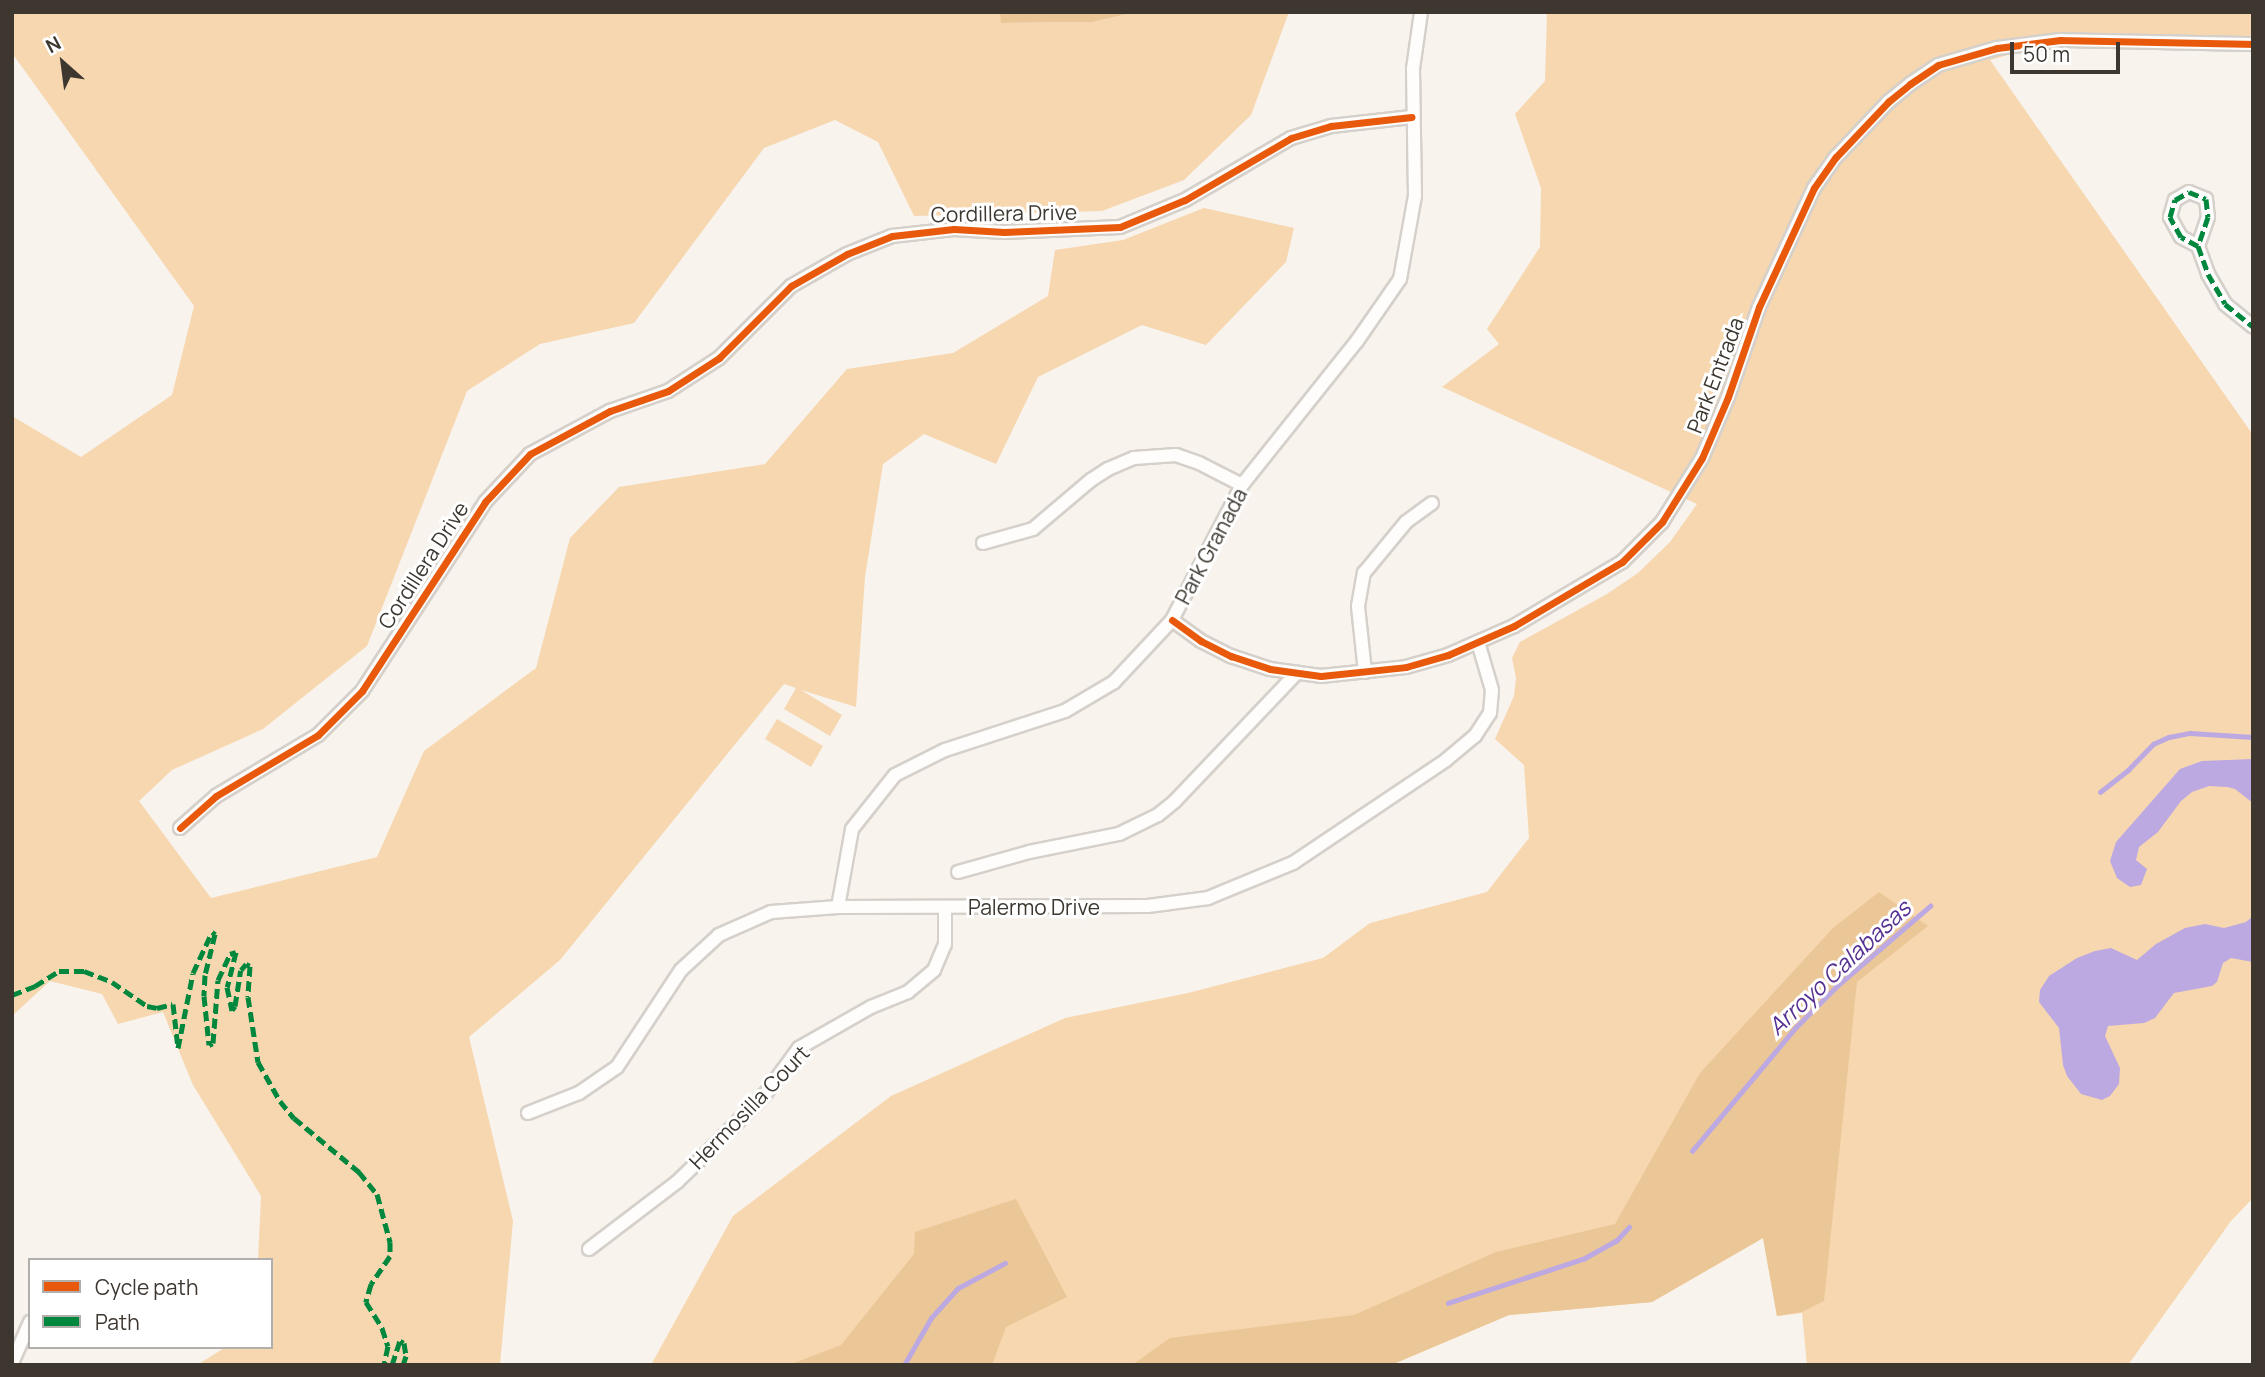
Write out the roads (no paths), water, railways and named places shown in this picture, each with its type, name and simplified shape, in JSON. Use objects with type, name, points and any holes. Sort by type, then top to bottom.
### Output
[{"type":"street","name":"Park Granada","points":[[838,907],[852,829],[895,775],[945,750],[1065,711],[1114,682],[1172,620],[1242,485],[1357,341],[1400,279],[1415,196],[1411,117],[1413,69],[1421,12]]},
{"type":"street","name":"Park Entrada","points":[[1172,620],[1201,641],[1231,656],[1270,669],[1321,676],[1406,667],[1448,655],[1514,626],[1622,562],[1662,522],[1702,458],[1728,397],[1759,307],[1814,188],[1836,157],[1888,102],[1910,83],[1938,65],[1997,48],[2060,40],[2253,44]]},
{"type":"street","name":"Cordillera Drive","points":[[180,828],[216,796],[318,735],[362,691],[485,502],[530,454],[610,411],[668,391],[719,358],[791,286],[847,254],[892,236],[954,229],[1004,232],[1120,227],[1185,200],[1292,138],[1331,126],[1411,117]]},
{"type":"street","points":[[2198,246],[2225,304],[2253,327]]},
{"type":"street","points":[[983,543],[1033,529],[1108,468],[1134,458],[1177,455],[1242,485]]},
{"type":"street","points":[[1365,672],[1358,606],[1364,573],[1406,522],[1432,503]]},
{"type":"street","name":"Palermo Drive","points":[[528,1113],[579,1093],[617,1067],[681,970],[719,935],[771,912],[838,907],[1148,906],[1208,898],[1293,863],[1446,760],[1475,736],[1490,713],[1492,690],[1478,642]]},
{"type":"street","points":[[958,872],[1029,852],[1119,834],[1158,815],[1175,801],[1297,673]]},
{"type":"street","name":"Hermosilla Court","points":[[589,1249],[677,1182],[766,1093],[799,1048],[871,1007],[908,992],[933,970],[945,944],[945,908]]},
{"type":"street","points":[[12,1363],[28,1326]]},
{"type":"waterway","name":"Arroyo Calabasas","points":[[2100,792],[2128,770],[2153,744],[2169,737],[2190,733],[2253,737]]},
{"type":"waterway","name":"Arroyo Calabasas","points":[[1692,1151],[1796,1027],[1837,986],[1930,906]]},
{"type":"waterway","points":[[1448,1303],[1583,1259],[1616,1241],[1629,1227]]},
{"type":"waterway","name":"Arroyo Calabasas","points":[[904,1365],[931,1318],[958,1288],[1005,1263]]}]
